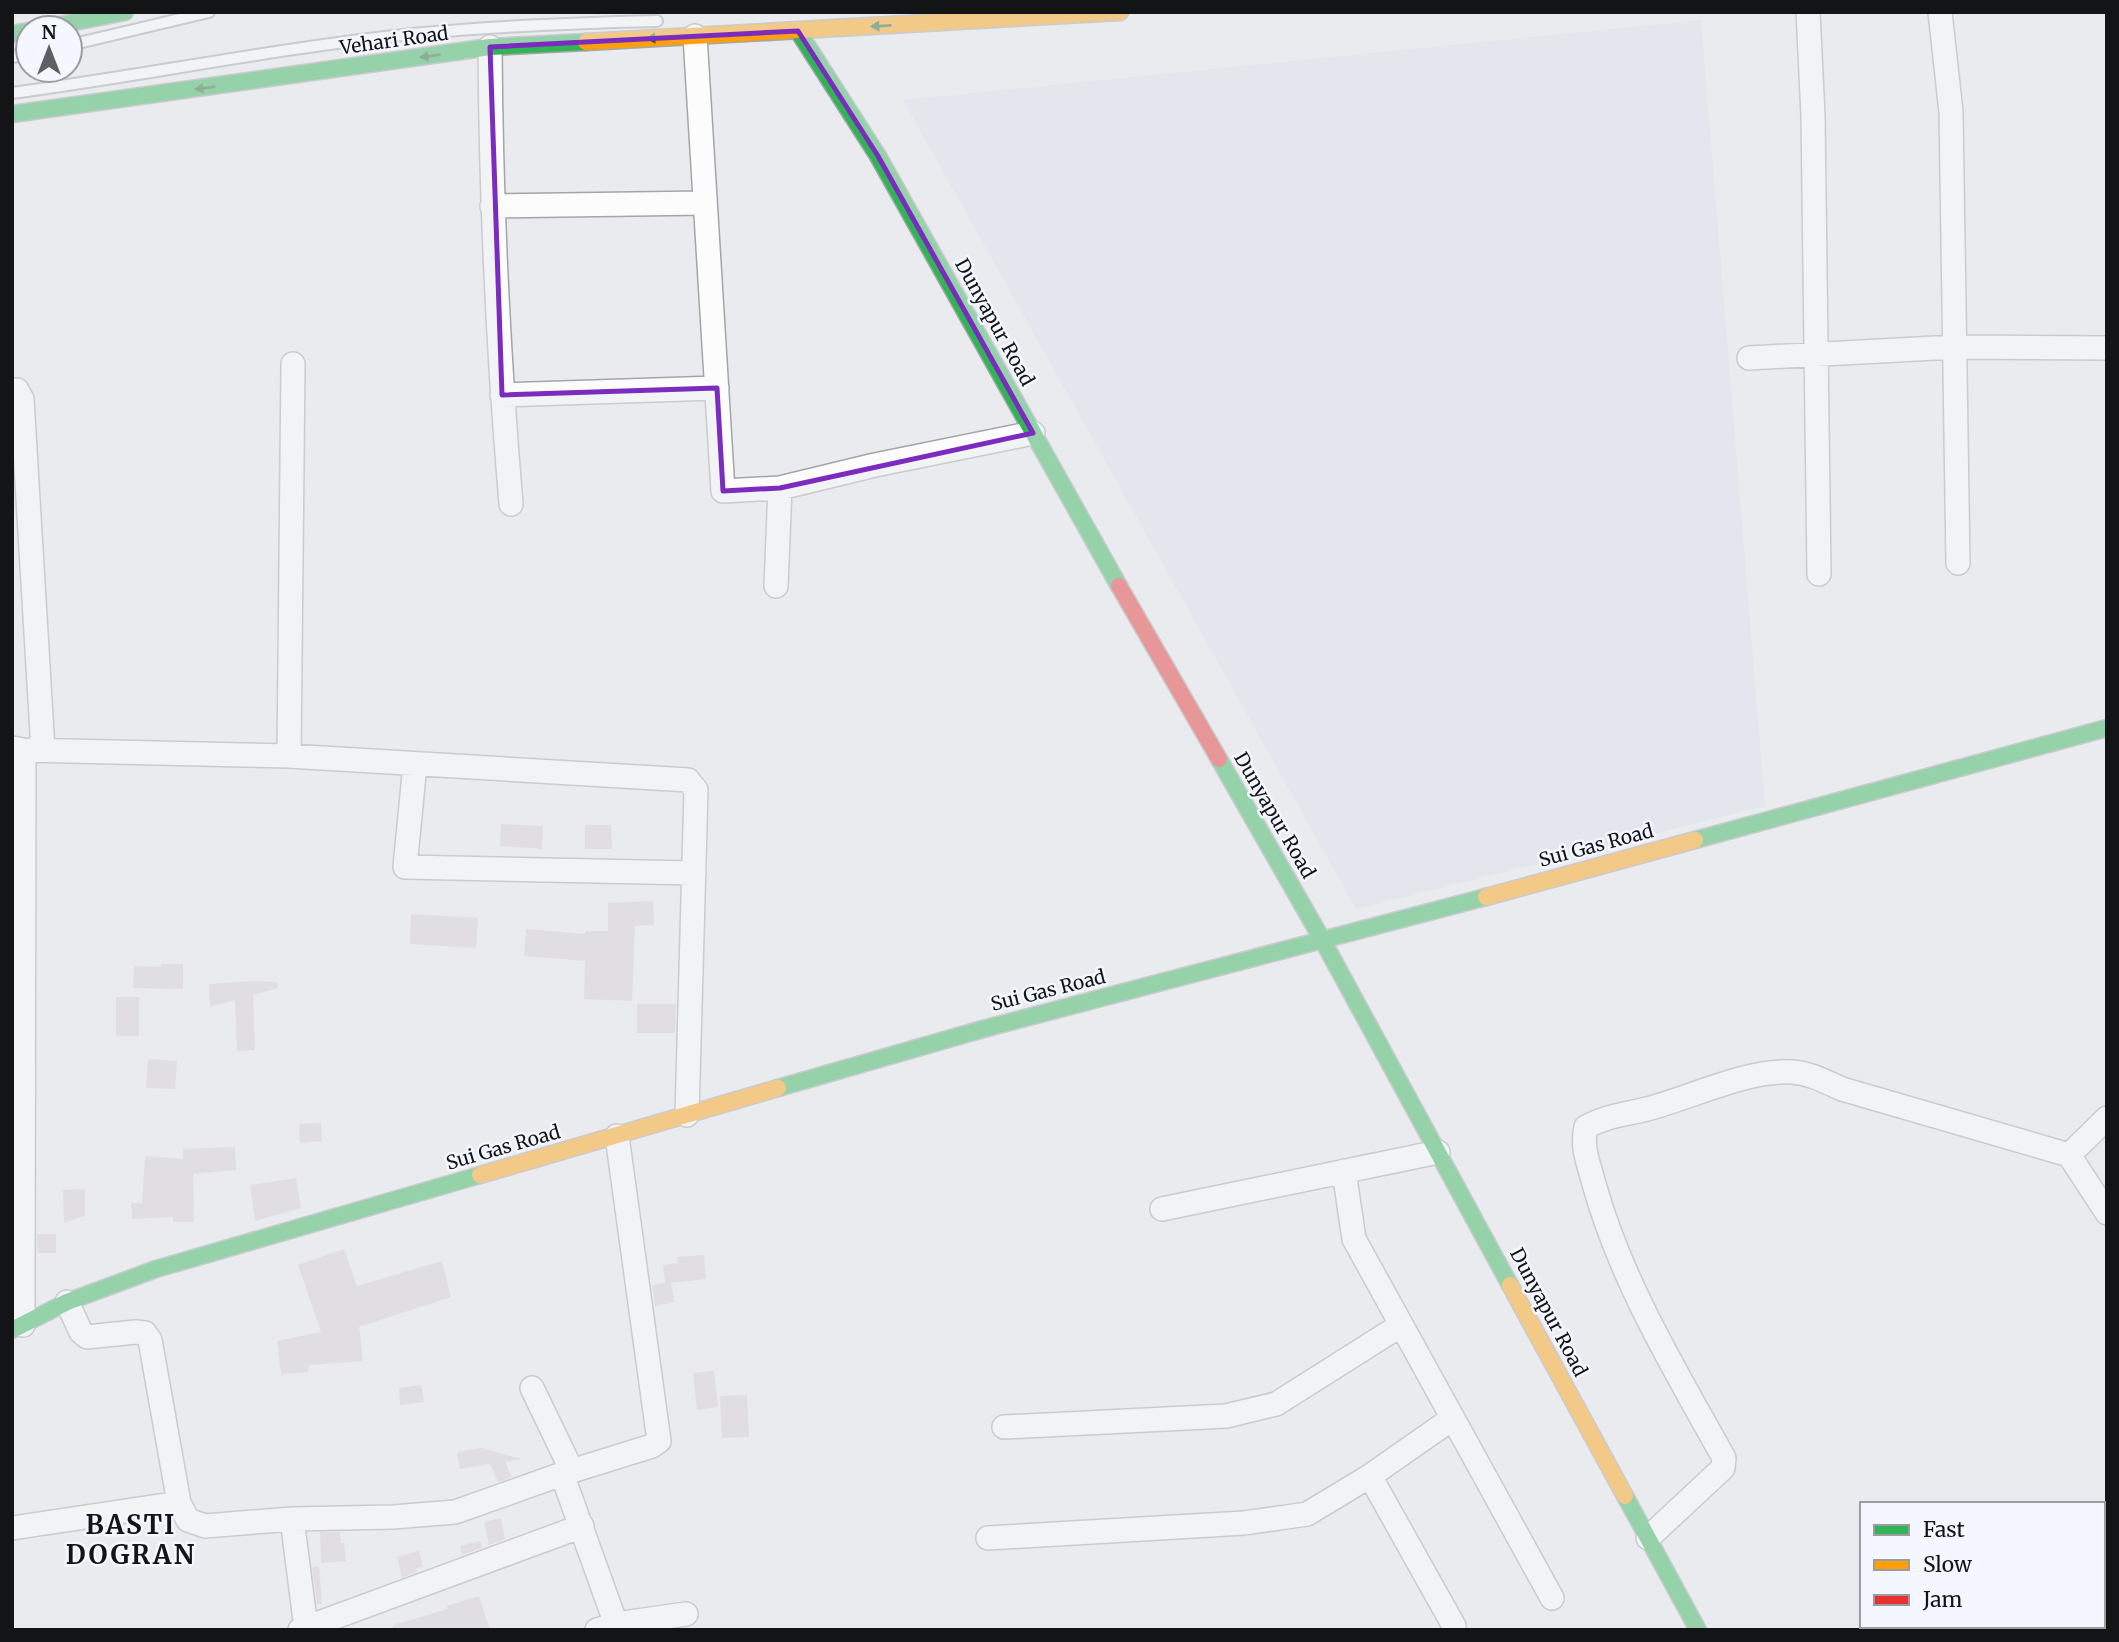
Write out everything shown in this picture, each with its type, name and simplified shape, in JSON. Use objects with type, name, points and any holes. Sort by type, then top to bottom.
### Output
[{"type":"street","points":[[84,20],[125,12]]},
{"type":"street","name":"Vehari Road","points":[[12,114],[490,47],[1120,12]]},
{"type":"street","points":[[1808,12],[1814,116],[1819,574]]},
{"type":"street","points":[[1940,12],[1951,112],[1958,563]]},
{"type":"street","name":"Dunyapur Road","points":[[798,31],[878,156],[1323,941],[1698,1630]]},
{"type":"street","points":[[695,36],[723,491],[780,488],[875,465],[1033,433]]},
{"type":"street","points":[[490,47],[492,206],[511,504]]},
{"type":"street","points":[[492,206],[705,203]]},
{"type":"street","points":[[1749,358],[1954,347],[2107,348]]},
{"type":"street","points":[[289,756],[293,364]]},
{"type":"street","points":[[502,395],[717,388]]},
{"type":"street","points":[[12,390],[17,390],[22,398],[22,602],[26,749],[17,1327]]},
{"type":"street","points":[[776,586],[780,488]]},
{"type":"street","name":"Sui Gas Road","points":[[17,1327],[67,1302],[156,1269],[983,1028],[1323,941],[2107,729]]},
{"type":"street","points":[[26,749],[289,756],[688,780],[696,790],[687,1115]]},
{"type":"street","points":[[415,764],[405,867],[694,873]]},
{"type":"street","points":[[1648,1538],[1723,1468],[1724,1458],[1660,1341],[1607,1228],[1583,1143],[1586,1128],[1607,1116],[1646,1109],[1763,1073],[1793,1072],[1819,1078],[1855,1093],[2069,1155],[2107,1213]]},
{"type":"street","points":[[2069,1155],[2107,1118]]},
{"type":"street","points":[[67,1302],[81,1332],[88,1337],[135,1332],[145,1333],[150,1340],[179,1503],[188,1520],[205,1526],[454,1512],[567,1472],[652,1446],[659,1441],[617,1136]]},
{"type":"street","points":[[1162,1209],[1438,1152]]},
{"type":"street","points":[[1344,1171],[1354,1239],[1552,1598]]},
{"type":"street","points":[[1004,1427],[1226,1416],[1276,1404],[1401,1325]]},
{"type":"street","points":[[532,1388],[567,1472],[607,1627],[686,1614]]},
{"type":"street","points":[[988,1538],[1244,1523],[1307,1514],[1370,1476],[1453,1418]]},
{"type":"street","points":[[1370,1476],[1454,1626]]},
{"type":"street","points":[[12,1528],[179,1503]]},
{"type":"street","points":[[292,1520],[303,1629],[582,1526]]},
{"type":"lane","points":[[84,42],[209,12]]},
{"type":"lane","points":[[12,93],[275,52],[412,34],[532,24],[668,20]]},
{"type":"lane","points":[[738,20],[798,31]]},
{"type":"highlighted area","points":[[798,31],[878,156],[1033,433],[780,488],[723,491],[717,388],[502,395],[490,47]]},
{"type":"shaded area","points":[[1701,20],[1765,806],[1356,909],[903,100]]},
{"type":"building","points":[[501,824],[543,826],[542,849],[500,846]]},
{"type":"building","points":[[585,825],[611,825],[612,849],[585,849]]},
{"type":"building","points":[[653,901],[654,925],[635,926],[632,1001],[584,999],[585,961],[524,956],[526,929],[585,934],[585,931],[608,931],[608,903]]},
{"type":"building","points":[[411,914],[478,918],[476,948],[410,944]]},
{"type":"building","points":[[161,964],[183,964],[183,989],[133,988],[134,966],[161,967]]},
{"type":"building","points":[[277,982],[278,988],[253,995],[255,1050],[237,1051],[235,1000],[210,1007],[209,984]]},
{"type":"building","points":[[116,997],[139,997],[139,1036],[116,1036]]},
{"type":"building","points":[[637,1004],[676,1004],[675,1033],[637,1033]]},
{"type":"building","points":[[148,1059],[177,1061],[175,1089],[146,1088]]},
{"type":"building","points":[[321,1123],[322,1141],[300,1143],[299,1124]]},
{"type":"building","points":[[235,1147],[236,1170],[193,1174],[194,1222],[173,1222],[173,1217],[132,1219],[131,1203],[142,1203],[145,1156],[183,1159],[183,1149]]},
{"type":"building","points":[[296,1178],[301,1208],[255,1221],[250,1185]]},
{"type":"building","points":[[85,1189],[85,1216],[64,1223],[63,1190]]},
{"type":"building","points":[[37,1234],[56,1234],[56,1253],[38,1253]]},
{"type":"building","points":[[344,1249],[357,1286],[442,1261],[451,1297],[359,1327],[363,1361],[309,1365],[308,1372],[281,1374],[277,1341],[321,1332],[298,1265]]},
{"type":"building","points":[[704,1255],[706,1279],[671,1283],[675,1302],[655,1306],[652,1285],[665,1283],[663,1265],[678,1263],[677,1257]]},
{"type":"building","points":[[714,1371],[718,1407],[697,1410],[693,1373]]},
{"type":"building","points":[[421,1385],[424,1402],[400,1405],[399,1388]]},
{"type":"building","points":[[747,1395],[749,1437],[722,1438],[720,1396]]},
{"type":"building","points":[[481,1448],[522,1459],[505,1462],[512,1477],[498,1482],[490,1464],[460,1469],[457,1452]]},
{"type":"building","points":[[501,1518],[505,1539],[489,1545],[484,1522]]},
{"type":"building","points":[[320,1532],[340,1532],[346,1561],[321,1563]]},
{"type":"building","points":[[480,1541],[482,1548],[462,1555],[460,1546]]},
{"type":"building","points":[[419,1551],[423,1567],[402,1578],[397,1557]]},
{"type":"building","points":[[319,1566],[322,1604],[317,1604],[312,1567]]},
{"type":"building","points":[[479,1596],[490,1630],[393,1630],[393,1625],[448,1609],[447,1606]]},
{"type":"traffic: fast","points":[[84,20],[125,12]]},
{"type":"traffic: fast","points":[[798,31],[878,156],[1119,586]]},
{"type":"traffic: fast","points":[[12,114],[490,47],[586,42]]},
{"type":"traffic: fast","points":[[1695,840],[2107,728]]},
{"type":"traffic: fast","points":[[1219,759],[1323,941],[1510,1285]]},
{"type":"traffic: fast","points":[[778,1088],[983,1029],[1486,897]]},
{"type":"traffic: fast","points":[[12,1330],[67,1302],[156,1269],[480,1175]]},
{"type":"traffic: fast","points":[[1625,1496],[1698,1630]]},
{"type":"traffic: slow","points":[[586,42],[1120,12]]},
{"type":"traffic: slow","points":[[1486,897],[1695,840]]},
{"type":"traffic: slow","points":[[480,1175],[778,1088]]},
{"type":"traffic: slow","points":[[1510,1285],[1625,1496]]},
{"type":"traffic: jam","points":[[1119,586],[1219,759]]},
{"type":"district","name":"BASTI DOGRAN","points":[[131,1540]]}]
